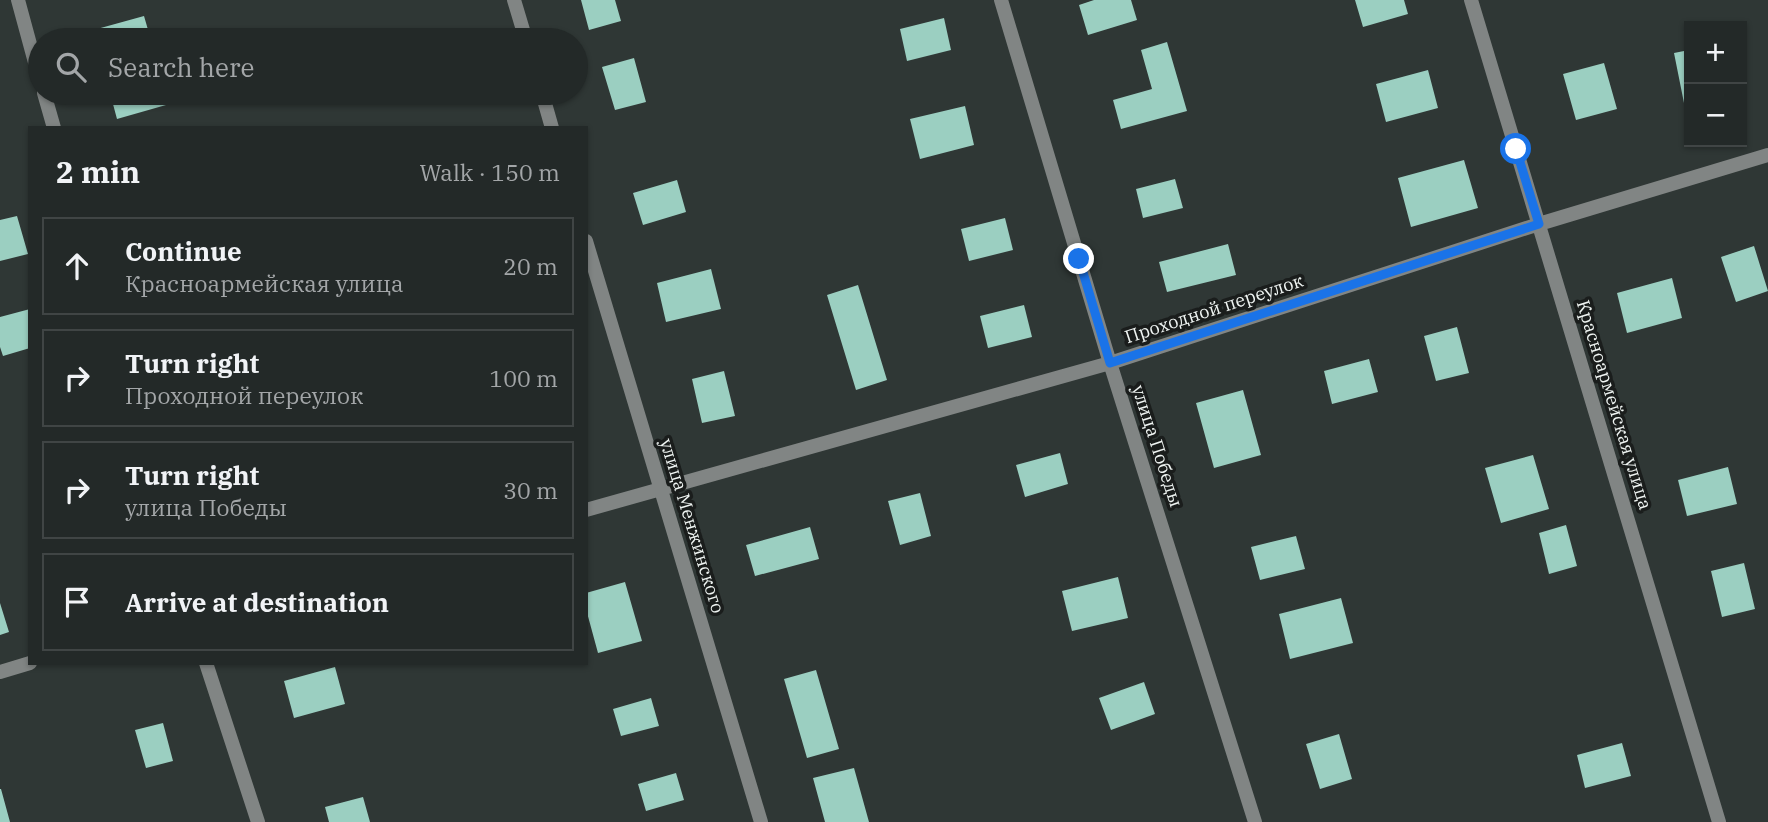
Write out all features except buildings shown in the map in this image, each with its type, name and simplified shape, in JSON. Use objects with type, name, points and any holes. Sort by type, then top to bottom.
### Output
[{"type":"street","points":[[18,0],[28,37]]},
{"type":"street","points":[[514,0],[522,28]]},
{"type":"street","name":"улица Победы","points":[[1001,0],[1110,363],[1255,822]]},
{"type":"street","name":"Красноармейская улица","points":[[1471,0],[1719,822]]},
{"type":"street","points":[[47,105],[53,126]]},
{"type":"street","points":[[545,105],[551,126]]},
{"type":"street","name":"Проходной переулок","points":[[588,509],[1110,363],[1539,224],[1768,155]]},
{"type":"street","name":"улица Менжинского","points":[[588,248],[761,822]]},
{"type":"street","points":[[0,672],[28,664]]},
{"type":"street","points":[[207,665],[258,822]]},
{"type":"route","points":[[1079,259],[1110,363],[1539,224],[1516,149]]}]
